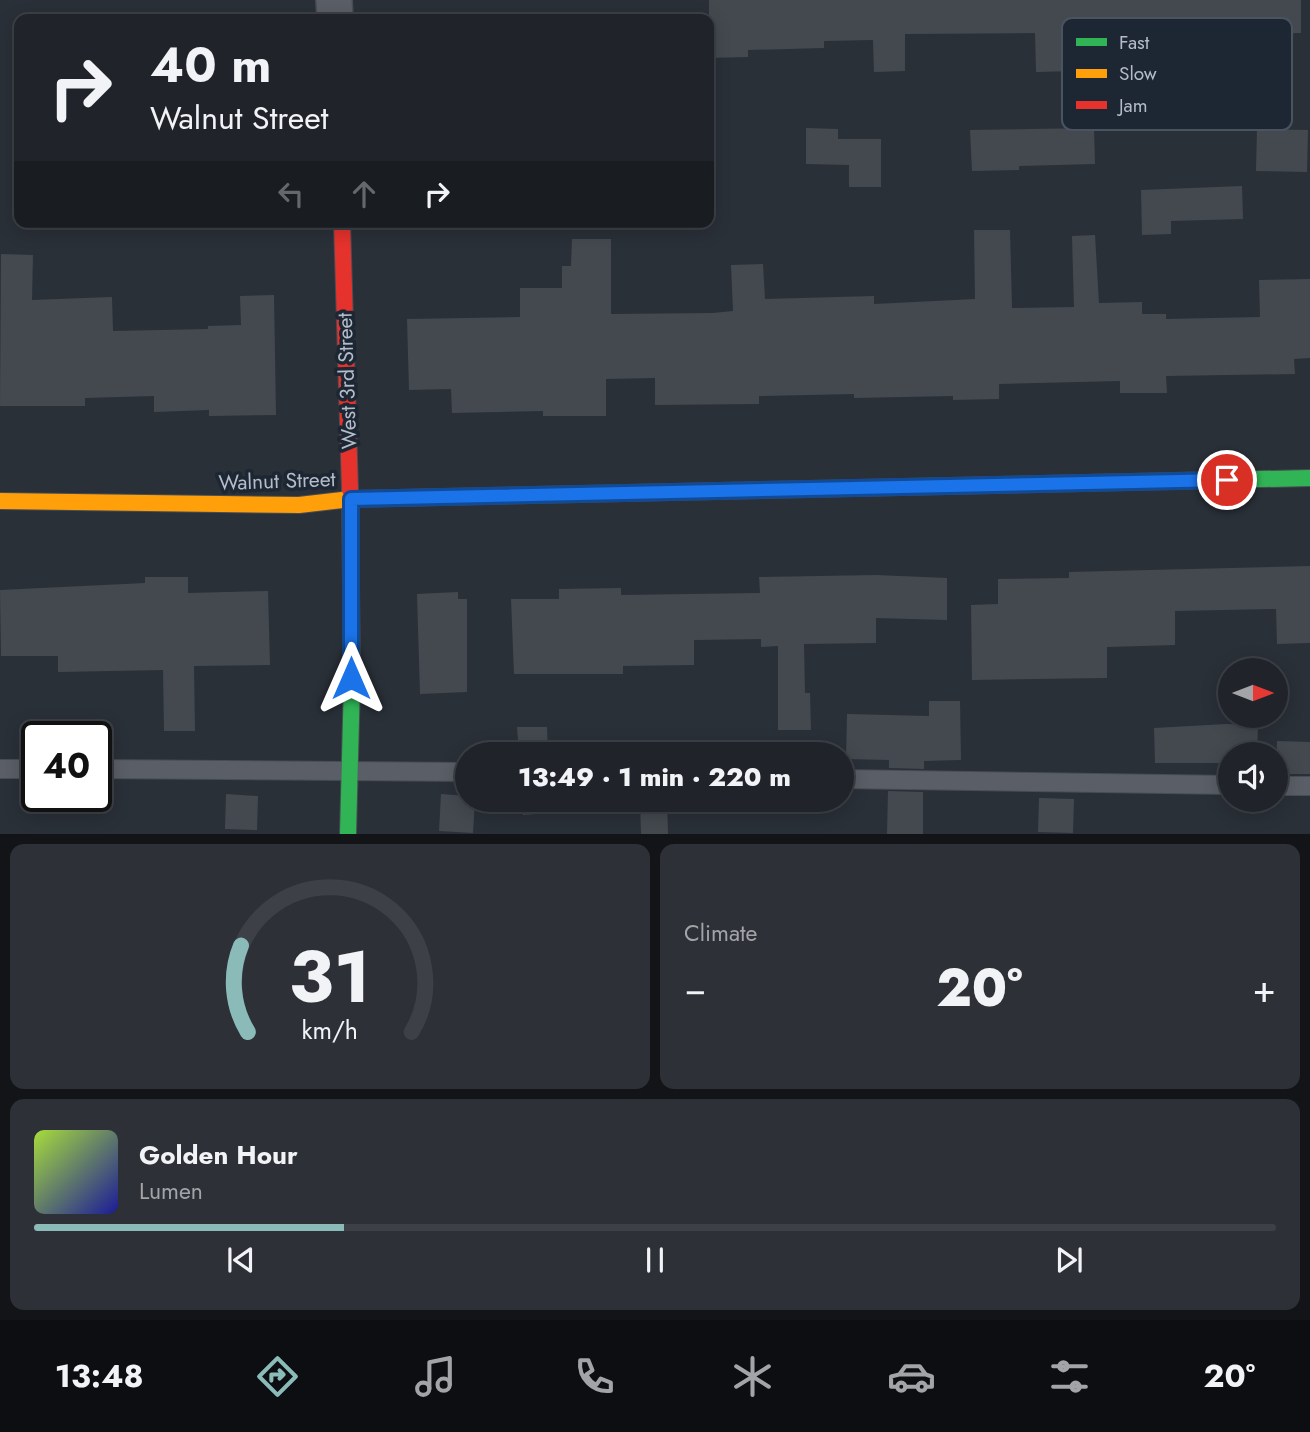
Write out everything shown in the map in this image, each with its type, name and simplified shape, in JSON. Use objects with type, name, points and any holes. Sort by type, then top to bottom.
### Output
[{"type":"street","name":"West 3rd Street","points":[[342,228],[351,499],[351,771],[348,834]]},
{"type":"street","name":"Walnut Street","points":[[0,501],[299,505],[351,499],[1310,478]]},
{"type":"lane","points":[[0,769],[21,769]]},
{"type":"lane","points":[[112,769],[455,772]]},
{"type":"lane","points":[[854,779],[1218,785]]},
{"type":"lane","points":[[1288,786],[1310,786]]},
{"type":"building","points":[[709,0],[1301,0],[1301,33],[1292,33],[1292,18],[1062,18],[1062,71],[1036,72],[1035,33],[905,34],[905,71],[874,72],[873,40],[824,41],[824,48],[748,50],[748,57],[714,58],[714,14],[709,14]]},
{"type":"building","points":[[806,128],[838,129],[838,139],[881,139],[881,187],[849,187],[849,165],[806,164]]},
{"type":"building","points":[[970,130],[1094,130],[1095,164],[1019,166],[1019,170],[972,171]]},
{"type":"building","points":[[1257,130],[1308,130],[1307,172],[1256,171]]},
{"type":"building","points":[[1242,186],[1243,219],[1171,221],[1171,234],[1142,235],[1141,190]]},
{"type":"building","points":[[974,230],[1010,230],[1012,308],[1074,307],[1072,236],[1095,235],[1099,303],[1142,302],[1142,314],[1166,314],[1166,319],[1260,317],[1259,280],[1310,279],[1310,358],[1294,359],[1295,374],[1166,376],[1167,393],[1120,393],[1120,381],[999,384],[999,399],[953,400],[953,396],[854,398],[854,394],[759,396],[759,404],[655,405],[655,378],[606,379],[606,416],[543,416],[543,411],[452,413],[451,389],[409,390],[407,319],[520,317],[520,288],[562,288],[562,266],[571,266],[572,239],[611,239],[611,314],[713,313],[733,311],[731,265],[763,264],[765,299],[874,296],[874,304],[975,299]]},
{"type":"building","points":[[1,254],[33,255],[32,300],[112,297],[113,331],[208,329],[208,326],[241,325],[240,296],[274,295],[276,415],[209,416],[209,410],[154,412],[154,396],[85,398],[85,406],[0,406]]},
{"type":"building","points":[[1310,566],[1310,643],[1277,644],[1276,609],[1175,611],[1175,645],[1107,647],[1107,678],[972,680],[971,605],[998,604],[998,579],[1069,578],[1069,572]]},
{"type":"building","points":[[876,575],[947,578],[947,620],[876,618],[876,643],[804,644],[805,693],[810,693],[811,730],[778,730],[778,646],[761,647],[761,639],[694,640],[694,665],[623,666],[623,674],[514,674],[511,599],[559,599],[559,589],[621,588],[621,595],[760,593],[759,577]]},
{"type":"building","points":[[145,577],[188,577],[188,593],[268,591],[270,665],[194,666],[195,731],[164,731],[163,670],[58,672],[58,656],[1,656],[0,590],[145,583]]},
{"type":"building","points":[[458,592],[458,599],[467,599],[467,692],[420,694],[417,594]]},
{"type":"building","points":[[929,701],[960,701],[961,760],[924,761],[924,769],[889,768],[889,760],[854,759],[854,742],[846,742],[847,714],[929,716]]},
{"type":"building","points":[[1218,724],[1218,728],[1258,728],[1257,742],[1218,742],[1218,763],[1155,763],[1154,728]]},
{"type":"building","points":[[517,727],[547,727],[548,742],[518,742]]},
{"type":"building","points":[[1277,741],[1310,742],[1310,774],[1288,774],[1288,742]]},
{"type":"building","points":[[888,791],[923,792],[923,834],[887,834]]},
{"type":"building","points":[[226,794],[258,796],[257,830],[225,829]]},
{"type":"building","points":[[441,794],[455,795],[455,812],[474,812],[473,833],[439,831]]},
{"type":"building","points":[[1039,798],[1074,799],[1073,833],[1038,832]]},
{"type":"building","points":[[523,812],[549,812],[549,813],[523,815]]},
{"type":"building","points":[[640,812],[667,812],[668,834],[641,834]]},
{"type":"traffic: fast","points":[[581,494],[1310,478]]},
{"type":"traffic: fast","points":[[348,834],[352,681],[350,490]]},
{"type":"traffic: slow","points":[[0,501],[299,505],[351,499],[581,494]]},
{"type":"traffic: jam","points":[[342,228],[350,490]]},
{"type":"route","points":[[351,678],[351,499],[1227,480]]}]
